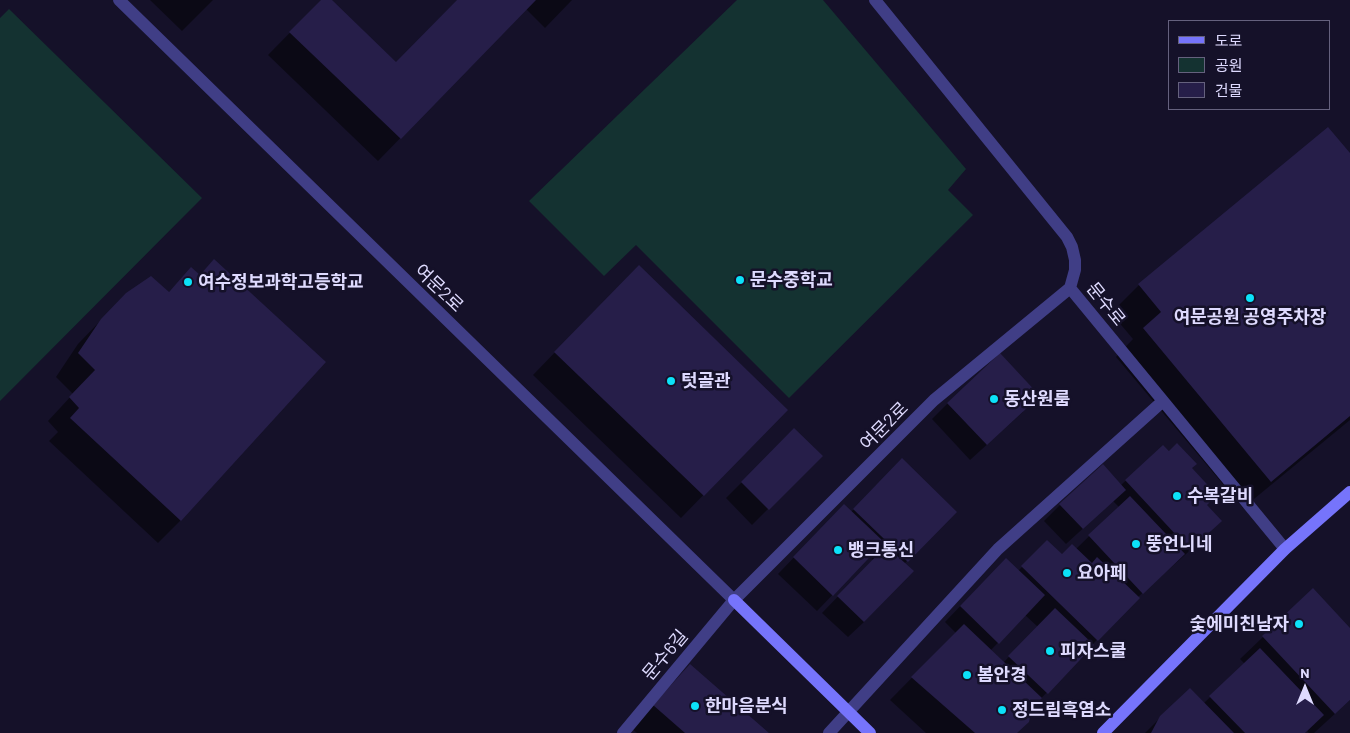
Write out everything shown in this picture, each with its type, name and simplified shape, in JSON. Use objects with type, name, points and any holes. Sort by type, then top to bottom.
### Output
[{"type":"street","name":"여문2로","points":[[119,0],[870,733]]},
{"type":"street","name":"문수로","points":[[875,0],[1067,238],[1073,250],[1075,260],[1070,288],[1285,549]]},
{"type":"street","name":"여문2로","points":[[734,600],[934,400],[1070,288]]},
{"type":"street","points":[[829,733],[998,549],[1163,401]]},
{"type":"street","points":[[1103,733],[1285,549],[1350,492]]},
{"type":"street","name":"문수6길","points":[[622,733],[734,600]]},
{"type":"green space","points":[[737,0],[823,0],[966,169],[948,190],[973,215],[789,398],[636,245],[604,276],[529,201]]},
{"type":"green space","points":[[9,9],[202,198],[0,401],[0,18]]},
{"type":"building","points":[[321,0],[332,0],[396,62],[457,0],[536,0],[401,139],[289,32]]},
{"type":"building","name":"여문공원 공영주차장","points":[[1328,127],[1350,153],[1350,416],[1271,482],[1143,328],[1161,312],[1138,284]]},
{"type":"building","points":[[214,259],[326,362],[181,521],[70,418],[79,408],[69,397],[95,370],[78,353],[101,319],[126,293],[151,276],[169,292],[191,267],[200,275]]},
{"type":"building","name":"텃골관","points":[[639,265],[788,410],[704,496],[554,352]]},
{"type":"building","name":"동산원룸","points":[[1000,353],[1040,396],[987,445],[947,403]]},
{"type":"building","points":[[794,428],[823,456],[769,510],[741,482]]},
{"type":"building","points":[[1177,443],[1197,464],[1192,468],[1217,495],[1207,505],[1222,521],[1190,550],[1125,480],[1163,445],[1169,451]]},
{"type":"building","points":[[902,458],[957,512],[908,562],[853,509]]},
{"type":"building","points":[[1103,464],[1126,490],[1083,529],[1059,504]]},
{"type":"building","points":[[1130,496],[1185,554],[1143,594],[1088,535]]},
{"type":"building","points":[[844,504],[884,542],[833,596],[793,557]]},
{"type":"building","points":[[1047,540],[1062,554],[1072,544],[1092,563],[1097,557],[1140,598],[1098,641],[1021,566]]},
{"type":"building","points":[[886,546],[914,571],[864,622],[837,596]]},
{"type":"building","points":[[1006,558],[1045,595],[999,644],[960,606]]},
{"type":"building","points":[[1313,588],[1350,628],[1350,700],[1335,714],[1262,636]]},
{"type":"building","points":[[1055,608],[1094,645],[1048,694],[1008,656]]},
{"type":"building","points":[[964,624],[1042,698],[1032,709],[1029,722],[1017,733],[975,733],[911,677]]},
{"type":"building","points":[[1260,648],[1324,715],[1305,733],[1245,733],[1209,696]]},
{"type":"building","points":[[690,664],[769,733],[685,733],[653,705]]},
{"type":"building","points":[[1190,688],[1234,733],[1151,733],[1160,716]]},
{"type":"place","name":"문수중학교","points":[[740,280]]},
{"type":"place","name":"여수정보과학고등학교","points":[[188,282]]},
{"type":"place","name":"여문공원 공영주차장","points":[[1250,298]]},
{"type":"place","name":"텃골관","points":[[671,381]]},
{"type":"place","name":"동산원룸","points":[[994,399]]},
{"type":"place","name":"수복갈비","points":[[1177,496]]},
{"type":"place","name":"뚱언니네","points":[[1136,544]]},
{"type":"place","name":"뱅크통신","points":[[838,550]]},
{"type":"place","name":"요아페","points":[[1067,573]]},
{"type":"place","name":"숯에미친남자","points":[[1299,624]]},
{"type":"place","name":"피자스쿨","points":[[1050,651]]},
{"type":"place","name":"봄안경","points":[[967,675]]},
{"type":"place","name":"한마음분식","points":[[695,706]]},
{"type":"place","name":"정드림흑염소","points":[[1002,710]]}]
